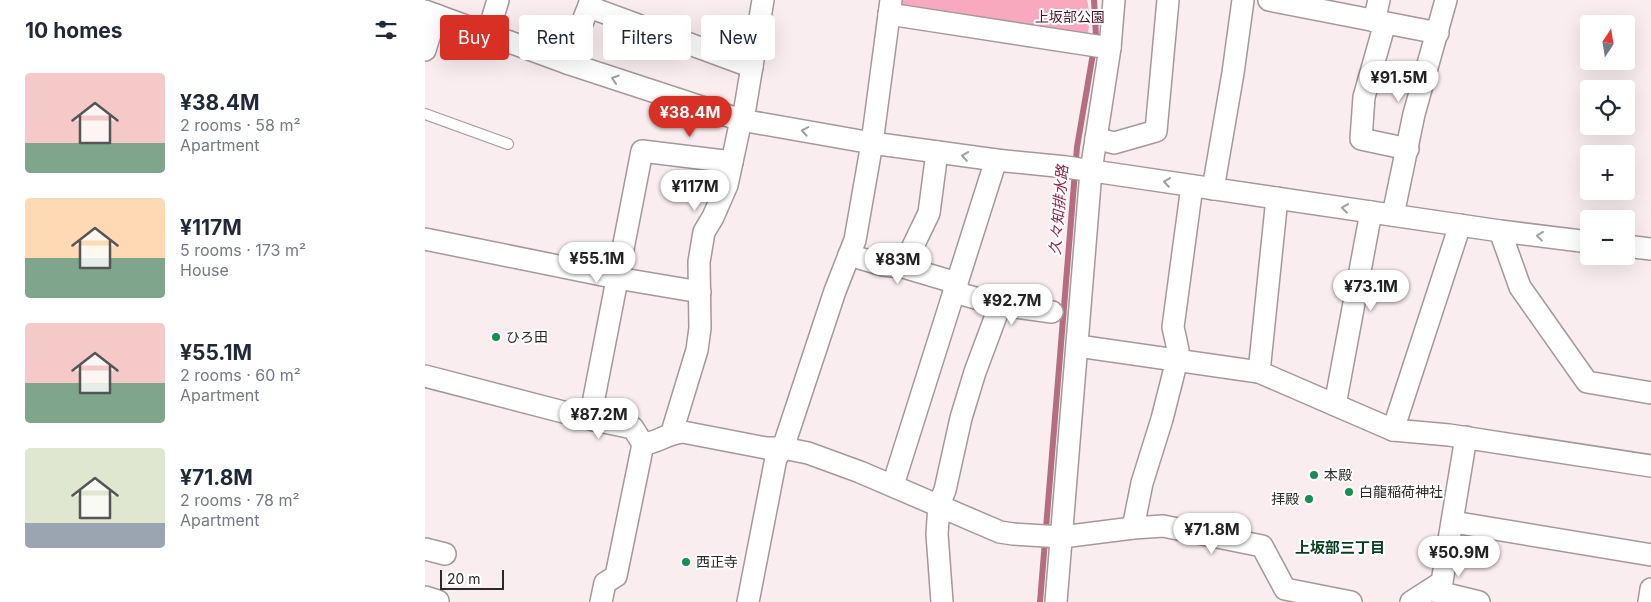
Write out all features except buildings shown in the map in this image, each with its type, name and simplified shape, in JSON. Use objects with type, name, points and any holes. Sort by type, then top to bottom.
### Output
[{"type":"street","points":[[493,15],[498,0]]},
{"type":"street","points":[[672,432],[697,350],[700,328],[699,262],[704,232],[721,202],[727,184],[745,108],[763,0]]},
{"type":"street","points":[[1056,602],[1051,536],[1078,346],[1080,169],[1096,138],[1099,47],[1114,0]]},
{"type":"street","points":[[1096,138],[1114,143],[1156,131],[1168,0]]},
{"type":"street","points":[[1133,528],[1142,483],[1162,419],[1177,360],[1178,350],[1173,327],[1202,187],[1233,73],[1243,0]]},
{"type":"street","points":[[1269,0],[1438,33]]},
{"type":"street","points":[[1379,0],[1380,22],[1364,96],[1361,139],[1408,149]]},
{"type":"street","points":[[1393,215],[1414,114],[1446,0]]},
{"type":"street","points":[[567,64],[590,3],[752,67]]},
{"type":"street","points":[[748,602],[776,458],[783,448],[829,309],[855,240],[872,143],[890,7],[1099,47]]},
{"type":"street","points":[[425,50],[431,13]]},
{"type":"street","points":[[509,41],[567,64],[741,120],[872,143],[1080,169],[1500,231],[1580,241]]},
{"type":"street","points":[[594,420],[594,398],[642,151],[732,162]]},
{"type":"street","points":[[903,267],[929,213],[937,152]]},
{"type":"street","points":[[893,486],[996,160]]},
{"type":"street","points":[[1259,372],[1277,198]]},
{"type":"street","points":[[1335,405],[1371,212]]},
{"type":"street","points":[[1393,430],[1460,225]]},
{"type":"street","points":[[1500,231],[1520,287],[1587,382],[1651,393]]},
{"type":"street","points":[[425,238],[617,278],[700,292]]},
{"type":"street","points":[[1635,247],[1651,249]]},
{"type":"street","points":[[849,255],[883,265],[903,267],[1000,305],[1052,312]]},
{"type":"street","points":[[942,602],[937,534],[939,505],[945,490],[961,418],[975,372],[1000,305]]},
{"type":"street","points":[[1078,346],[1259,372],[1393,430],[1466,438],[1651,466]]},
{"type":"street","points":[[425,376],[594,420],[633,428],[643,444],[616,576],[605,582],[601,602]]},
{"type":"street","points":[[643,444],[653,443],[672,432],[683,432],[765,448],[783,448],[808,453],[860,472],[1000,532],[1051,536],[1163,526],[1262,546],[1277,592],[1285,589],[1351,602]]},
{"type":"street","points":[[1411,602],[1441,582],[1453,522],[1466,438]]},
{"type":"street","points":[[1453,522],[1651,555]]},
{"type":"street","points":[[1430,590],[1479,602]]},
{"type":"street","points":[[1649,602],[1651,590]]},
{"type":"lane","points":[[425,114],[508,144]]},
{"type":"green space","name":"上坂部公園","points":[[900,0],[1087,0],[1089,14],[1088,33],[1087,38],[899,10]]},
{"type":"waterway","name":"久々知排水路","points":[[1040,602],[1077,147],[1096,36],[1094,0]]},
{"type":"place","name":"ひろ田","points":[[496,337]]},
{"type":"place","name":"本殿","points":[[1314,475]]},
{"type":"place","name":"白龍稲荷神社","points":[[1349,492]]},
{"type":"place","name":"拝殿","points":[[1309,499]]},
{"type":"place","name":"西正寺","points":[[686,562]]},
{"type":"district","name":"上坂部三丁目","points":[[1340,548]]}]
